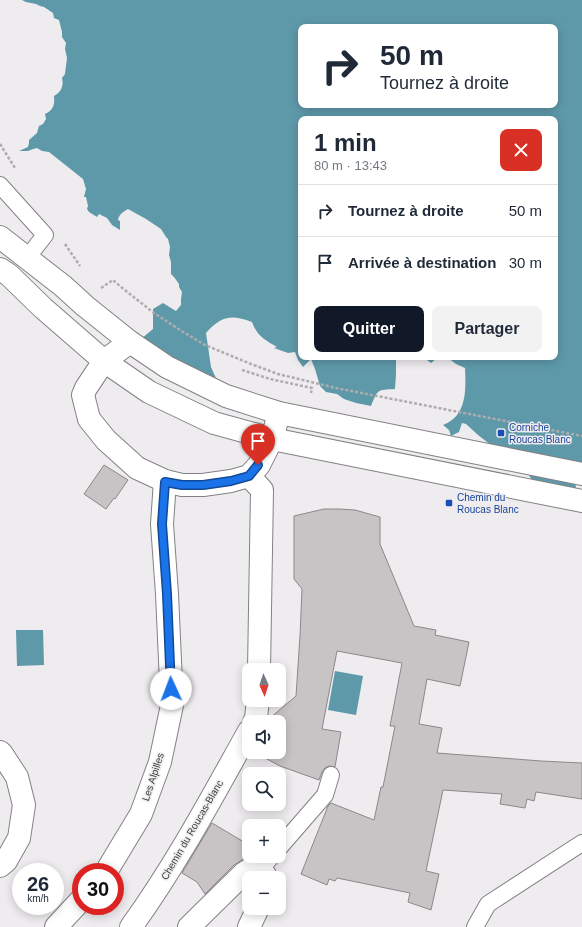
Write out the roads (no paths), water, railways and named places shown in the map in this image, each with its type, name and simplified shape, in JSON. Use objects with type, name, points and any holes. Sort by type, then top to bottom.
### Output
[{"type":"street","points":[[0,238],[63,286],[125,338],[166,367],[226,396],[279,413],[582,474]]},
{"type":"street","points":[[0,269],[9,275],[43,308],[104,361],[149,392],[214,423],[272,439],[582,500]]},
{"type":"street","points":[[125,338],[104,361],[83,395],[90,419],[106,440],[137,468],[165,482],[182,485],[203,485],[231,481],[249,476],[258,465],[272,439],[279,413]]},
{"type":"street","points":[[249,476],[262,490],[259,663]]},
{"type":"street","name":"Les Alpilles","points":[[111,863],[141,814],[160,762],[172,705],[162,524],[165,482]]},
{"type":"street","name":"Chemin du Roucas-Blanc","points":[[132,927],[152,898],[191,833],[242,743]]},
{"type":"street","points":[[0,752],[18,777],[24,805],[19,838],[6,861],[0,866]]},
{"type":"street","points":[[189,927],[243,874],[250,870],[266,868]]},
{"type":"street","points":[[56,927],[72,910]]},
{"type":"street","points":[[249,927],[255,915]]},
{"type":"lane","points":[[0,185],[45,235],[27,258]]},
{"type":"lane","points":[[286,840],[325,795],[331,775]]},
{"type":"lane","points":[[476,927],[488,904],[582,843]]},
{"type":"water","points":[[22,0],[582,0],[582,475],[575,478],[576,489],[539,490],[528,474],[466,424],[462,423],[459,432],[451,436],[449,430],[443,425],[451,421],[457,415],[461,409],[465,393],[465,368],[451,360],[558,360],[558,116],[298,116],[298,360],[295,352],[288,353],[274,348],[277,347],[265,340],[256,331],[252,322],[245,319],[232,317],[227,318],[211,327],[206,333],[211,367],[219,386],[136,343],[153,329],[153,309],[163,303],[176,311],[181,305],[182,292],[179,284],[171,274],[171,262],[169,255],[170,247],[168,239],[161,229],[128,209],[119,216],[118,220],[120,221],[120,230],[112,225],[107,218],[99,214],[97,217],[89,212],[87,209],[88,206],[86,197],[84,197],[86,189],[83,179],[49,152],[42,151],[37,148],[28,151],[19,151],[28,147],[29,140],[37,133],[39,126],[43,124],[46,119],[45,114],[53,107],[54,96],[60,91],[62,86],[62,78],[65,74],[67,58],[65,49],[66,43],[62,37],[59,20],[54,18],[53,13],[36,4]]},
{"type":"water","points":[[298,360],[310,360],[303,367]]},
{"type":"water","points":[[311,360],[396,360],[395,389],[381,390],[375,396],[371,406],[356,403],[344,399],[337,394],[326,392],[320,386]]},
{"type":"water","points":[[427,360],[435,360],[431,363]]},
{"type":"water","points":[[16,630],[43,630],[44,665],[17,666]]},
{"type":"water","points":[[335,671],[363,676],[356,715],[328,710]]},
{"type":"place","name":"Corniche Roucas Blanc","points":[[501,433]]},
{"type":"place","name":"Chemin du Roucas Blanc","points":[[449,503]]}]
